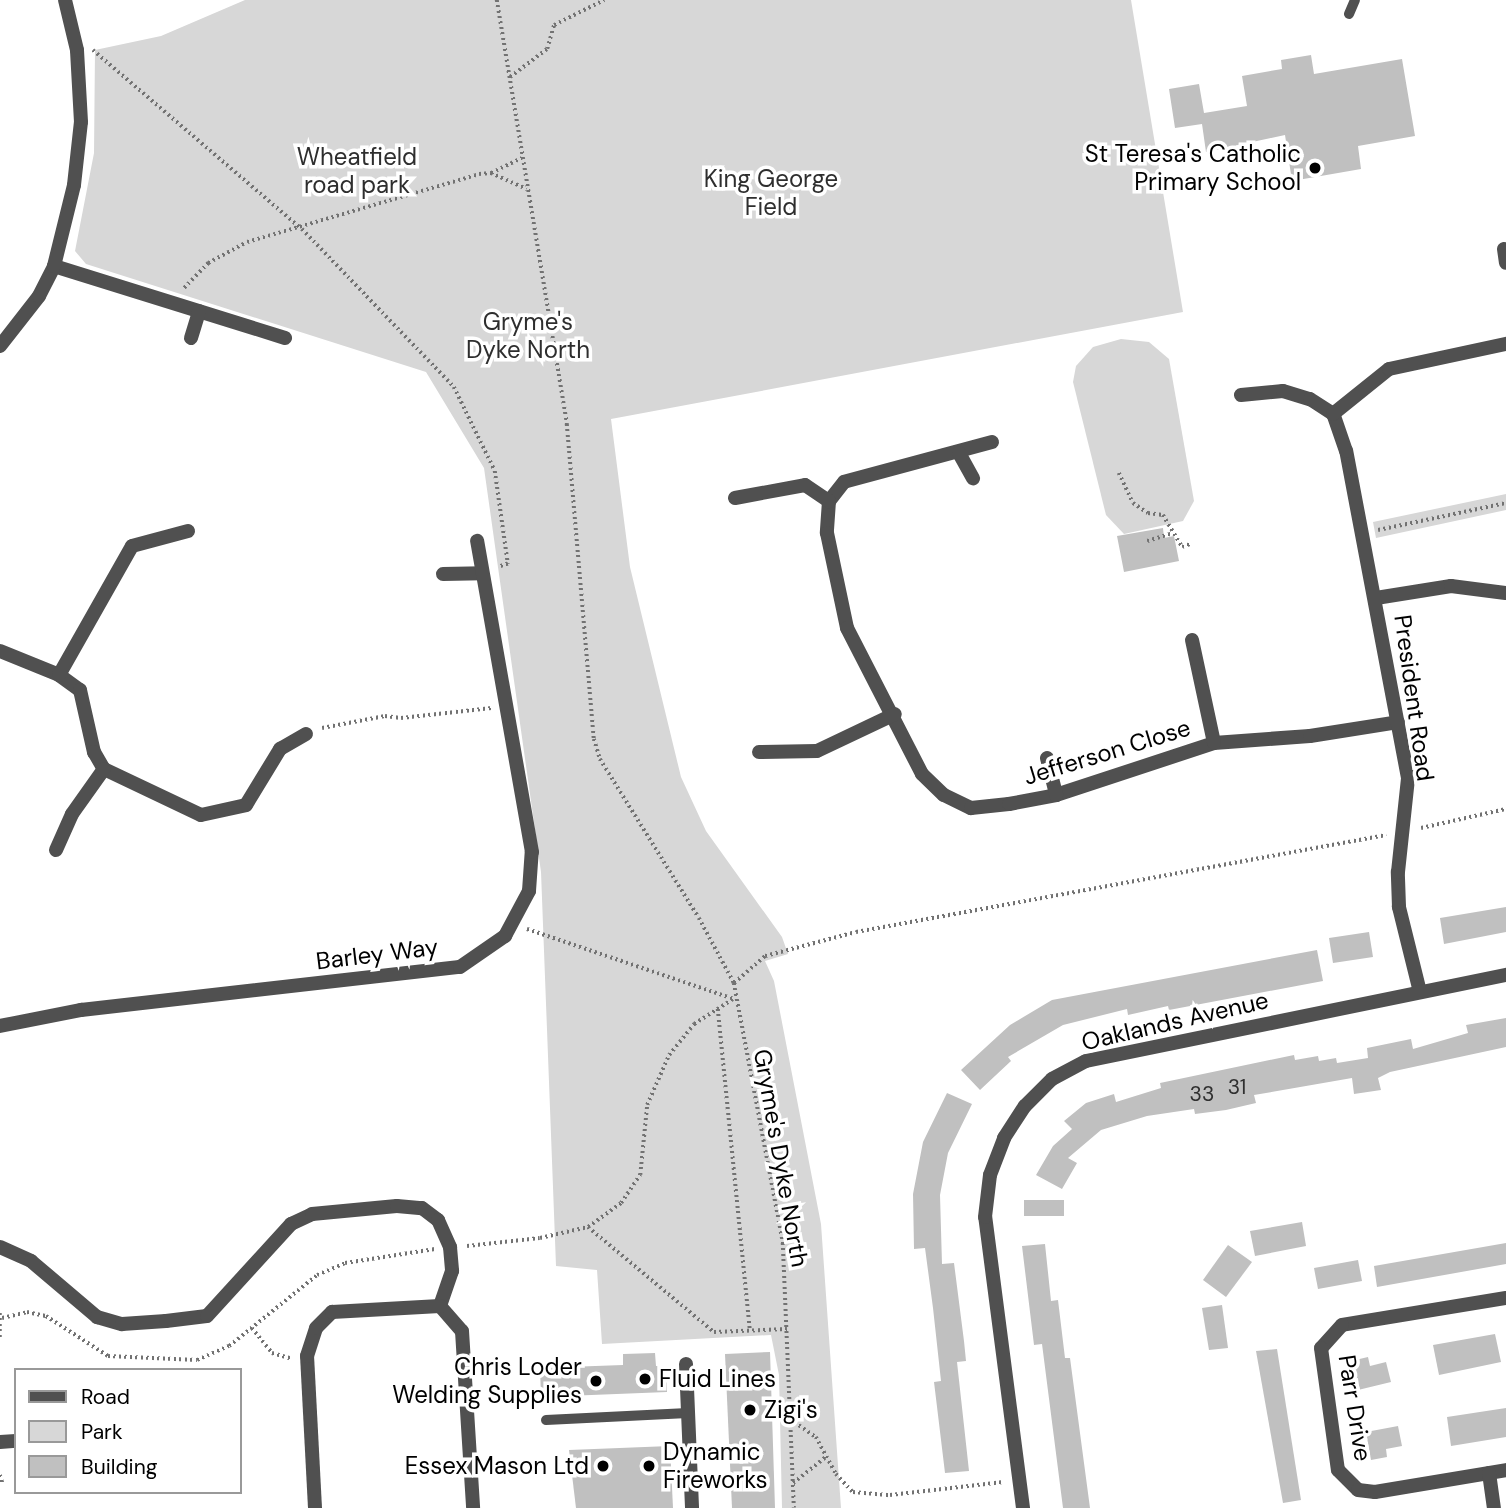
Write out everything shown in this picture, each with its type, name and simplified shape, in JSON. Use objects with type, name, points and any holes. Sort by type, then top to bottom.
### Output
[{"type":"street","points":[[0,346],[39,296],[54,266],[74,185],[81,122],[77,50],[65,0]]},
{"type":"street","points":[[54,266],[285,338]]},
{"type":"street","points":[[191,338],[199,311]]},
{"type":"street","points":[[1241,395],[1283,391],[1310,399],[1333,414],[1389,369],[1506,344]]},
{"type":"street","name":"President Road","points":[[1333,414],[1346,451],[1408,778],[1401,832],[1399,907],[1420,992]]},
{"type":"street","points":[[735,498],[805,485],[829,501],[844,482],[992,442]]},
{"type":"street","points":[[958,453],[973,478]]},
{"type":"street","name":"Jefferson Close","points":[[829,501],[827,533],[847,628],[895,714],[922,774],[971,808],[1056,795],[1214,743],[1310,736],[1398,722]]},
{"type":"street","points":[[59,675],[132,547],[187,531]]},
{"type":"street","name":"Barley Way","points":[[0,1026],[81,1010],[460,967],[484,953],[514,925],[528,891],[532,852],[477,541]]},
{"type":"street","points":[[443,574],[482,573]]},
{"type":"street","points":[[1376,598],[1451,586],[1506,593]]},
{"type":"street","points":[[1192,640],[1214,743]]},
{"type":"street","points":[[0,651],[59,675],[80,690],[94,752],[104,769],[201,815],[246,806],[280,749],[306,734]]},
{"type":"street","points":[[759,752],[817,751],[895,714]]},
{"type":"street","points":[[1047,758],[1056,795]]},
{"type":"street","points":[[56,850],[72,814],[104,769]]},
{"type":"street","name":"Oaklands Avenue","points":[[1023,1508],[985,1217],[990,1175],[1004,1138],[1025,1106],[1052,1079],[1086,1061],[1506,975]]},
{"type":"street","points":[[0,1247],[31,1261],[97,1317],[122,1324],[166,1321],[207,1316],[291,1224],[313,1214],[397,1206],[422,1208],[438,1220],[450,1247],[452,1271],[440,1306]]},
{"type":"street","name":"Parr Drive","points":[[1506,1298],[1342,1325],[1321,1348],[1338,1470],[1346,1482],[1358,1490],[1376,1492],[1506,1470]]},
{"type":"street","points":[[315,1508],[307,1356],[316,1328],[332,1312],[440,1306]]},
{"type":"street","points":[[440,1306],[463,1331],[473,1508]]},
{"type":"street","points":[[686,1364],[692,1508]]},
{"type":"street","points":[[1489,1474],[1494,1508]]},
{"type":"lane","points":[[1349,14],[1355,0]]},
{"type":"lane","points":[[546,1420],[688,1413]]},
{"type":"path","points":[[497,0],[567,424],[594,739],[600,759],[705,928],[734,983],[765,956],[856,932],[1401,832],[1506,809]]},
{"type":"path","points":[[510,77],[547,49],[554,25],[604,0]]},
{"type":"path","points":[[77,50],[94,51],[302,229],[454,387],[495,471],[508,565],[482,573]]},
{"type":"path","points":[[171,301],[208,263],[247,242],[302,229],[491,173],[522,158]]},
{"type":"path","points":[[491,173],[527,189]]},
{"type":"path","points":[[1119,473],[1133,503],[1165,518],[1182,547],[1190,544]]},
{"type":"path","points":[[1363,534],[1506,503]]},
{"type":"path","points":[[1147,541],[1173,533]]},
{"type":"path","points":[[306,734],[385,716],[401,719],[507,705]]},
{"type":"path","points":[[514,925],[734,999]]},
{"type":"path","name":"Gryme's Dyke North","points":[[734,983],[734,999],[783,1243],[794,1508]]},
{"type":"path","points":[[0,1338],[1,1315],[27,1312],[46,1316],[108,1356],[197,1360],[229,1346],[317,1275],[345,1263],[450,1247],[540,1238],[588,1227],[621,1203],[640,1175],[647,1105],[669,1055],[694,1024],[734,999]]},
{"type":"path","points":[[718,1009],[750,1331]]},
{"type":"path","points":[[588,1227],[714,1332],[787,1329]]},
{"type":"path","points":[[252,1328],[272,1353],[289,1358],[307,1356]]},
{"type":"path","points":[[790,1419],[816,1437],[853,1493],[890,1494],[1020,1480]]},
{"type":"path","points":[[793,1483],[827,1456]]},
{"type":"path","points":[[0,1475],[3,1485]]},
{"type":"green space","points":[[245,0],[1131,0],[1183,312],[611,419],[630,567],[681,777],[706,831],[782,937],[788,954],[765,961],[774,981],[821,1224],[841,1508],[782,1508],[779,1375],[771,1335],[602,1344],[597,1270],[556,1266],[541,872],[484,468],[426,372],[86,264],[75,251],[94,153],[95,50],[161,36]]},
{"type":"green space","points":[[1121,339],[1149,342],[1169,359],[1194,501],[1183,521],[1124,534],[1106,515],[1073,382],[1076,366],[1093,347]]},
{"type":"green space","points":[[1506,494],[1506,510],[1376,538],[1373,522]]},
{"type":"building","points":[[1311,55],[1314,74],[1402,59],[1415,136],[1358,146],[1361,169],[1292,181],[1285,135],[1206,152],[1202,124],[1175,128],[1169,89],[1199,84],[1204,113],[1247,106],[1242,76],[1282,69],[1281,60]]},
{"type":"building","points":[[1163,528],[1164,538],[1174,536],[1179,561],[1124,572],[1117,536]]},
{"type":"building","points":[[1506,907],[1506,932],[1444,944],[1440,918]]},
{"type":"building","points":[[1369,932],[1373,957],[1333,963],[1329,938]]},
{"type":"building","points":[[1317,950],[1323,981],[1169,1010],[1168,1006],[1128,1015],[1127,1009],[1063,1025],[1008,1057],[1011,1061],[980,1090],[961,1070],[1010,1025],[1052,1000]]},
{"type":"building","points":[[1506,1018],[1506,1047],[1390,1072],[1378,1078],[1381,1090],[1354,1094],[1352,1078],[1254,1095],[1256,1103],[1226,1110],[1195,1114],[1194,1109],[1147,1116],[1101,1130],[1068,1158],[1077,1163],[1062,1189],[1036,1175],[1053,1146],[1072,1129],[1064,1121],[1086,1103],[1114,1094],[1116,1102],[1161,1088],[1160,1083],[1294,1055],[1295,1060],[1318,1056],[1319,1061],[1336,1058],[1337,1063],[1368,1058],[1367,1048],[1411,1039],[1413,1049],[1468,1033],[1466,1025]]},
{"type":"building","points":[[947,1093],[972,1104],[948,1153],[940,1195],[942,1264],[954,1263],[964,1341],[966,1361],[957,1362],[969,1471],[945,1473],[934,1382],[941,1381],[933,1308],[925,1248],[914,1249],[913,1194],[923,1142]]},
{"type":"building","points":[[1024,1200],[1064,1200],[1064,1216],[1024,1216]]},
{"type":"building","points":[[1302,1222],[1306,1246],[1255,1256],[1250,1231]]},
{"type":"building","points":[[1506,1243],[1506,1264],[1377,1287],[1374,1266]]},
{"type":"building","points":[[1045,1244],[1051,1301],[1058,1300],[1065,1358],[1070,1358],[1090,1508],[1063,1508],[1042,1344],[1034,1345],[1022,1246]]},
{"type":"building","points":[[1228,1245],[1252,1262],[1226,1297],[1203,1280]]},
{"type":"building","points":[[1358,1260],[1362,1281],[1318,1289],[1314,1268]]},
{"type":"building","points":[[1222,1305],[1228,1348],[1209,1350],[1202,1308]]},
{"type":"building","points":[[1495,1334],[1501,1362],[1439,1375],[1433,1345]]},
{"type":"building","points":[[1277,1349],[1301,1500],[1283,1503],[1256,1351]]},
{"type":"building","points":[[770,1352],[775,1508],[732,1508],[725,1354]]},
{"type":"building","points":[[655,1353],[656,1366],[666,1366],[667,1392],[541,1397],[540,1368],[623,1365],[623,1354]]},
{"type":"building","points":[[1368,1357],[1370,1366],[1386,1362],[1391,1382],[1358,1390],[1351,1361]]},
{"type":"building","points":[[1506,1408],[1506,1437],[1451,1446],[1447,1417]]},
{"type":"building","points":[[1398,1426],[1402,1446],[1386,1449],[1387,1457],[1371,1460],[1366,1432]]},
{"type":"building","points":[[670,1446],[673,1508],[576,1508],[569,1450]]},
{"type":"place","name":"St Teresa's Catholic Primary School","points":[[1315,168]]},
{"type":"place","name":"Fluid Lines","points":[[645,1379]]},
{"type":"place","name":"Chris Loder Welding Supplies","points":[[596,1381]]},
{"type":"place","name":"Zigi's","points":[[750,1410]]},
{"type":"place","name":"Essex Mason Ltd","points":[[603,1466]]},
{"type":"place","name":"Dynamic Fireworks","points":[[649,1466]]},
{"type":"park label","name":"Wheatfield road park","points":[[357,171]]},
{"type":"park label","name":"King George Field","points":[[771,193]]}]
